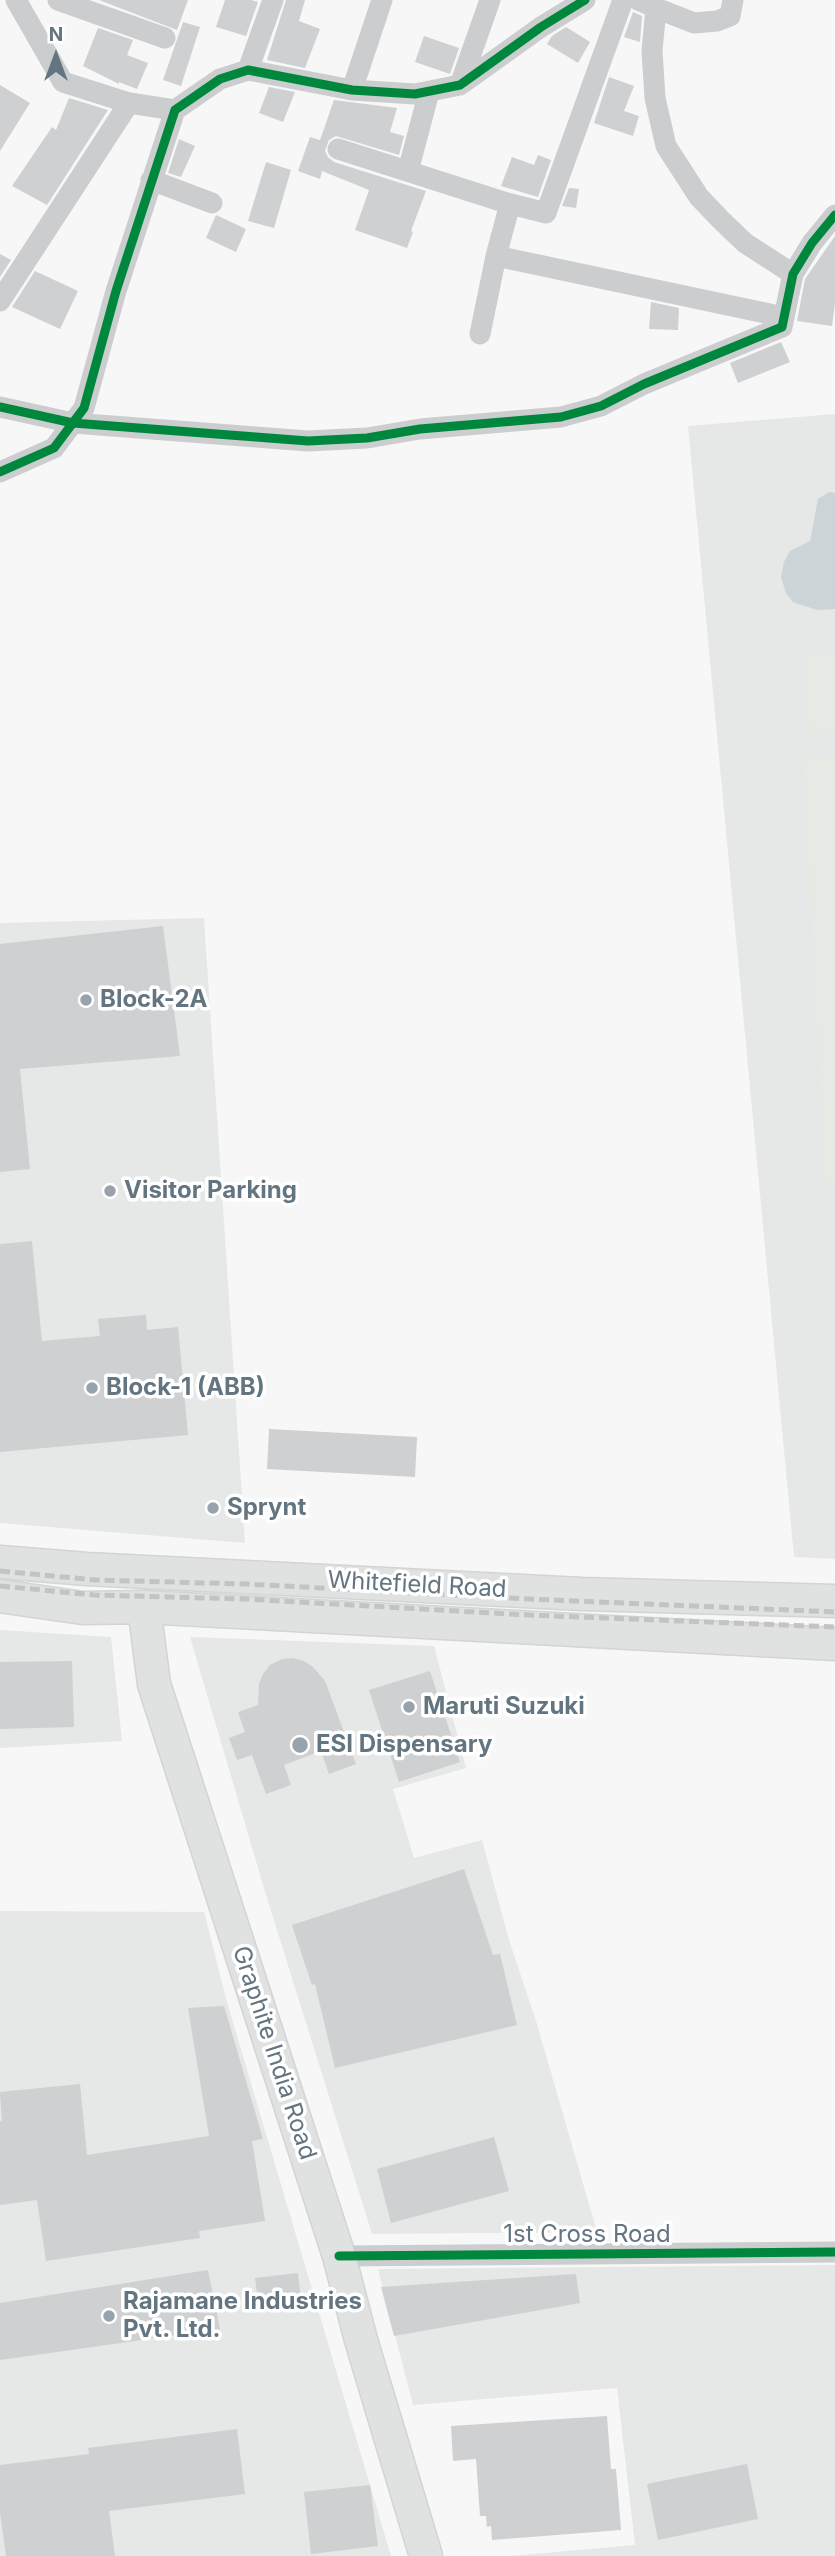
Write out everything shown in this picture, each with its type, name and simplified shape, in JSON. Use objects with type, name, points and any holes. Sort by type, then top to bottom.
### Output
[{"type":"main road","name":"Whitefield Road","points":[[0,1562],[87,1569],[582,1594],[835,1601]]},
{"type":"main road","points":[[0,1596],[83,1608],[144,1607]]},
{"type":"main road","name":"Whitefield Road","points":[[144,1607],[835,1644]]},
{"type":"main road","name":"Graphite India Road","points":[[144,1607],[154,1684],[339,2256],[361,2340],[426,2556]]},
{"type":"street","points":[[16,0],[63,82],[129,103],[175,110]]},
{"type":"street","points":[[58,0],[165,38]]},
{"type":"street","points":[[248,70],[273,0]]},
{"type":"street","points":[[352,90],[382,0]]},
{"type":"street","points":[[460,85],[490,0]]},
{"type":"street","points":[[0,472],[54,448],[84,408],[116,291],[175,110],[220,79],[248,70],[352,90],[415,94],[460,85],[541,27],[585,0]]},
{"type":"street","points":[[338,149],[546,213],[623,0]]},
{"type":"street","points":[[733,0],[730,16],[717,21],[694,23],[647,4],[655,98],[666,146],[699,197],[746,243],[793,274]]},
{"type":"street","points":[[408,171],[429,92]]},
{"type":"street","points":[[0,301],[129,103]]},
{"type":"street","points":[[151,180],[212,202]]},
{"type":"street","points":[[0,407],[73,423],[308,441],[367,438],[419,429],[561,417],[601,406],[644,384],[782,327],[793,274],[812,243],[835,215],[835,200]]},
{"type":"street","points":[[480,334],[510,204],[507,203]]},
{"type":"street","points":[[496,256],[784,317]]},
{"type":"street","name":"1st Cross Road","points":[[339,2256],[835,2252]]},
{"type":"shaded area","points":[[835,414],[835,1559],[794,1557],[688,426]]},
{"type":"shaded area","points":[[829,492],[835,493],[835,609],[817,610],[793,602],[786,593],[781,577],[790,551],[810,541],[818,499]]},
{"type":"shaded area","points":[[835,652],[835,733],[809,735],[805,654]]},
{"type":"shaded area","points":[[835,757],[835,1187],[825,1188],[803,758]]},
{"type":"shaded area","points":[[204,918],[245,1543],[0,1523],[0,923]]},
{"type":"shaded area","points":[[0,1630],[111,1637],[122,1741],[0,1748]]},
{"type":"shaded area","points":[[190,1637],[434,1646],[466,1768],[393,1789],[414,1858],[482,1840],[509,1940],[537,2024],[597,2232],[372,2234],[266,1895]]},
{"type":"shaded area","points":[[0,1911],[204,1912],[227,2002],[391,2556],[0,2556]]},
{"type":"shaded area","points":[[835,2265],[835,2556],[511,2556],[635,2545],[617,2388],[413,2405],[378,2269]]},
{"type":"building","points":[[99,0],[188,0],[177,30]]},
{"type":"building","points":[[225,0],[258,2],[246,36],[216,27]]},
{"type":"building","points":[[286,0],[305,0],[299,21],[320,29],[305,68],[267,60]]},
{"type":"building","points":[[633,12],[642,16],[640,42],[624,37]]},
{"type":"building","points":[[183,22],[200,27],[181,86],[163,80]]},
{"type":"building","points":[[566,27],[590,42],[578,63],[547,44],[552,36]]},
{"type":"building","points":[[98,28],[133,40],[127,55],[148,63],[137,89],[119,84],[83,66]]},
{"type":"building","points":[[424,36],[459,48],[450,74],[415,62]]},
{"type":"building","points":[[609,77],[634,86],[624,111],[639,116],[633,136],[594,123]]},
{"type":"building","points":[[0,85],[30,103],[0,151]]},
{"type":"building","points":[[269,87],[295,92],[283,122],[259,113]]},
{"type":"building","points":[[69,98],[108,110],[47,205],[12,186],[52,127],[56,130]]},
{"type":"building","points":[[334,100],[397,108],[390,132],[404,136],[399,155],[336,136],[329,140],[325,151],[334,162],[426,191],[407,248],[355,230],[369,190],[322,171],[320,179],[298,171],[310,137],[320,140]]},
{"type":"building","points":[[179,139],[195,146],[181,177],[168,173]]},
{"type":"building","points":[[538,155],[551,160],[538,197],[501,186],[512,157],[534,165]]},
{"type":"building","points":[[266,162],[291,170],[274,228],[248,221]]},
{"type":"building","points":[[569,188],[579,189],[576,208],[562,206]]},
{"type":"building","points":[[216,215],[246,229],[236,252],[206,238]]},
{"type":"building","points":[[835,236],[835,303],[832,326],[797,321],[805,279]]},
{"type":"building","points":[[0,254],[11,260],[0,277]]},
{"type":"building","points":[[35,271],[78,291],[60,329],[12,307]]},
{"type":"building","points":[[651,302],[679,308],[678,330],[649,329]]},
{"type":"building","points":[[781,342],[790,362],[738,383],[730,363]]},
{"type":"building","name":"Block-2A","points":[[163,926],[180,1056],[20,1069],[30,1169],[0,1172],[0,944]]},
{"type":"building","name":"Block-1 (ABB)","points":[[32,1241],[42,1341],[100,1336],[98,1319],[146,1315],[147,1330],[178,1327],[188,1435],[0,1452],[0,1244]]},
{"type":"building","points":[[269,1429],[417,1437],[415,1477],[267,1469]]},
{"type":"building","points":[[293,1658],[313,1667],[325,1681],[356,1764],[329,1774],[321,1751],[284,1765],[291,1785],[266,1794],[252,1755],[237,1760],[229,1738],[245,1732],[238,1712],[258,1705],[259,1684],[270,1665],[282,1659]]},
{"type":"building","points":[[72,1661],[74,1727],[0,1729],[0,1662]]},
{"type":"building","points":[[430,1671],[460,1762],[399,1782],[369,1690]]},
{"type":"building","points":[[464,1869],[493,1955],[500,1954],[517,2025],[335,2068],[315,1984],[312,1985],[292,1925]]},
{"type":"building","points":[[224,2006],[263,2139],[252,2141],[265,2221],[199,2231],[200,2238],[46,2261],[37,2200],[0,2205],[0,2092],[80,2084],[87,2155],[209,2136],[188,2008]]},
{"type":"building","points":[[494,2137],[509,2191],[391,2223],[377,2169]]},
{"type":"building","name":"Rajamane Industries Pvt. Ltd.","points":[[208,2270],[220,2329],[0,2360],[0,2303]]},
{"type":"building","points":[[298,2273],[301,2300],[259,2306],[255,2278]]},
{"type":"building","points":[[576,2274],[580,2303],[394,2336],[381,2287]]},
{"type":"building","points":[[607,2416],[611,2469],[616,2469],[621,2530],[492,2540],[491,2526],[487,2527],[486,2516],[480,2516],[476,2459],[453,2461],[451,2426]]},
{"type":"building","points":[[237,2429],[245,2494],[109,2511],[115,2556],[6,2556],[0,2512],[0,2465],[89,2454],[88,2448]]},
{"type":"building","points":[[747,2464],[758,2519],[658,2540],[647,2484]]},
{"type":"building","points":[[370,2485],[378,2546],[311,2554],[304,2492]]},
{"type":"railway","points":[[0,1571],[95,1580],[246,1584],[835,1612]]},
{"type":"railway","points":[[0,1586],[94,1595],[245,1599],[528,1615],[835,1627]]},
{"type":"cycle path","points":[[0,472],[54,448],[84,408],[116,291],[175,110],[220,79],[248,70],[352,90],[415,94],[460,85],[541,27],[585,0]]},
{"type":"cycle path","points":[[0,407],[73,423],[308,441],[367,438],[420,429],[561,417],[601,406],[644,384],[782,327],[793,274],[812,243],[835,215]]},
{"type":"cycle path","points":[[339,2256],[835,2252]]},
{"type":"place","name":"Block-2A","points":[[86,1000]]},
{"type":"place","name":"Visitor Parking","points":[[110,1191]]},
{"type":"place","name":"Block-1 (ABB)","points":[[92,1388]]},
{"type":"place","name":"Sprynt","points":[[213,1508]]},
{"type":"place","name":"Maruti Suzuki","points":[[409,1707]]},
{"type":"place","name":"ESI Dispensary","points":[[300,1745]]},
{"type":"place","name":"Rajamane Industries Pvt. Ltd.","points":[[109,2316]]}]
